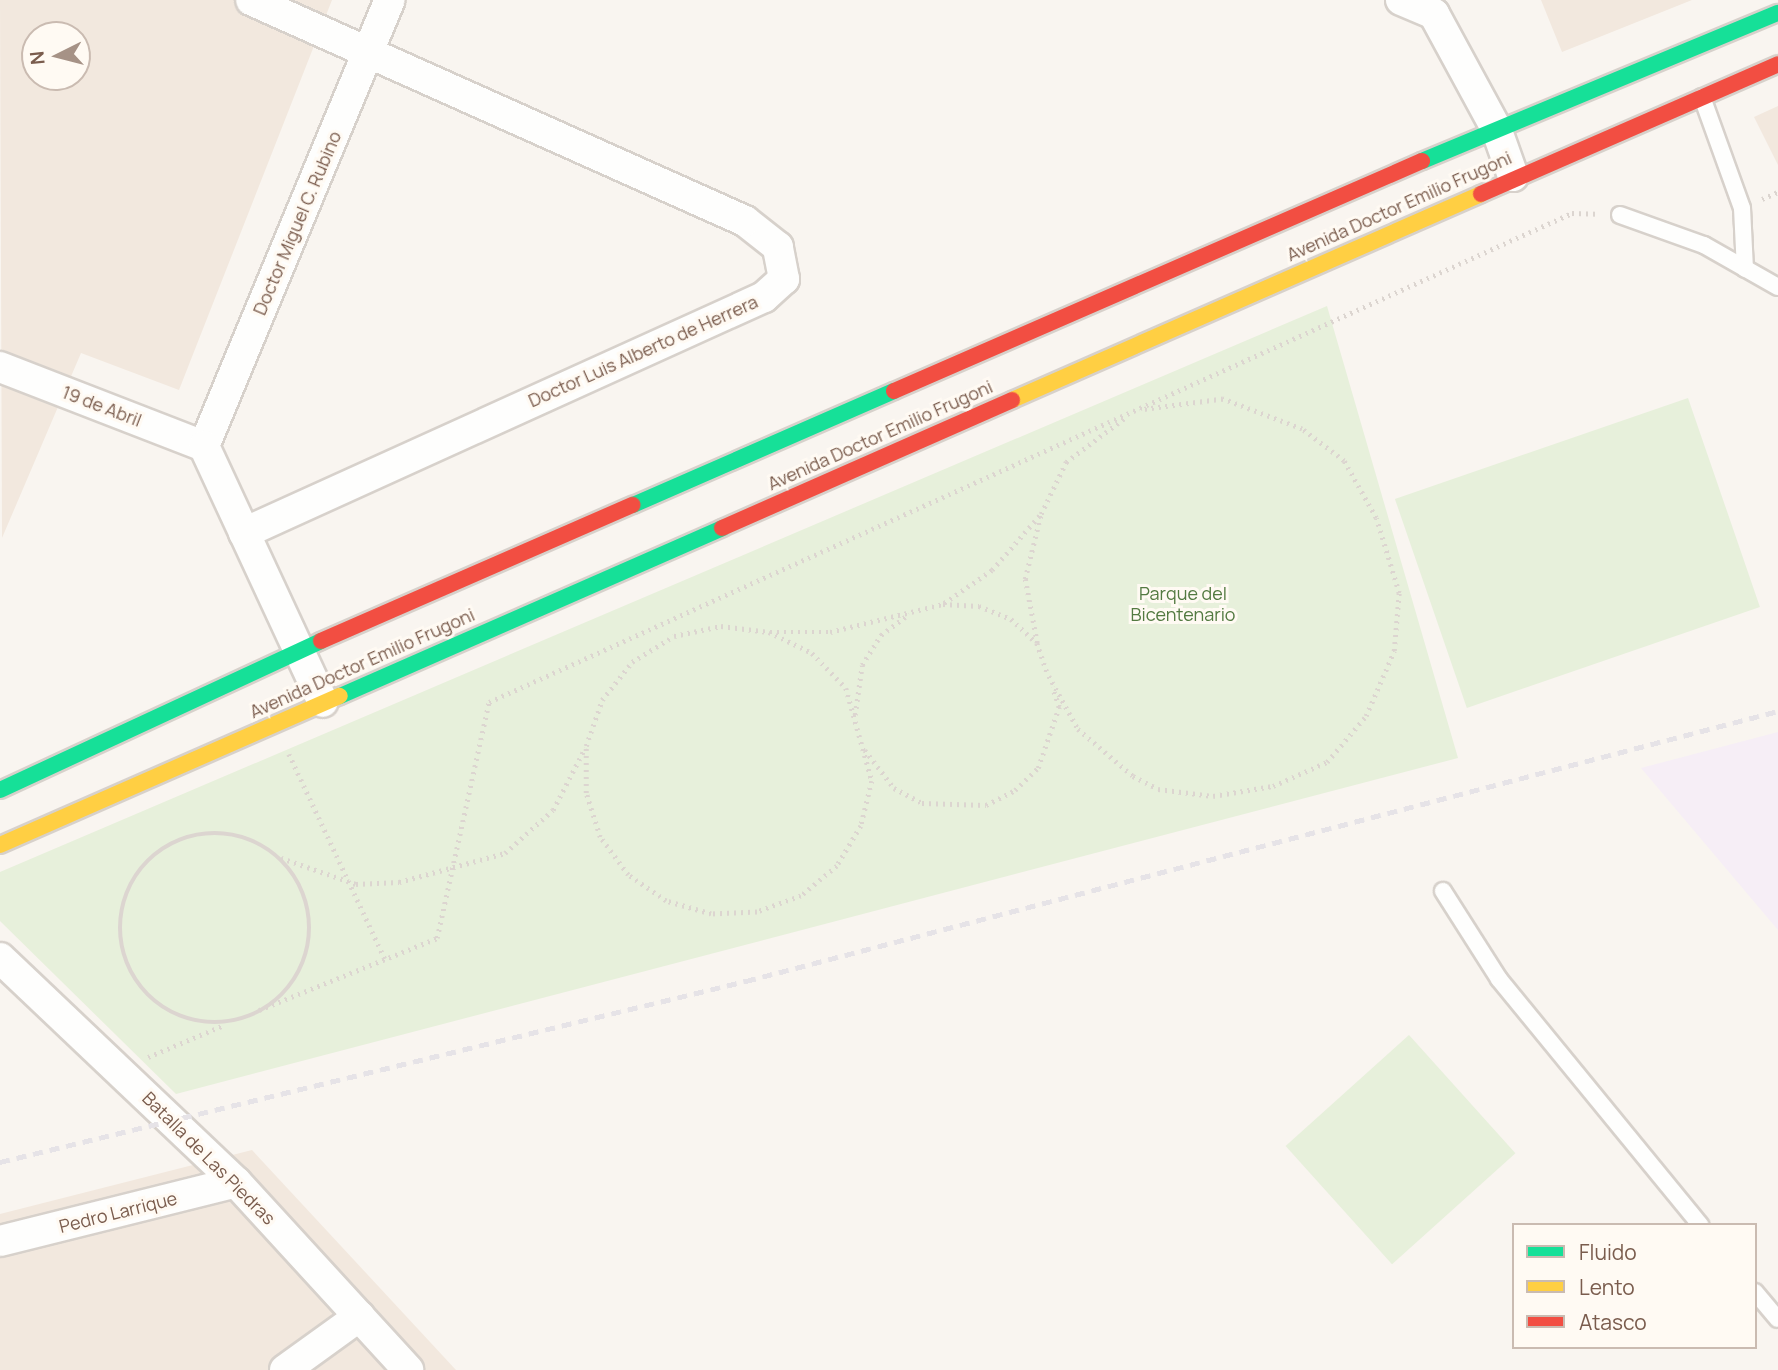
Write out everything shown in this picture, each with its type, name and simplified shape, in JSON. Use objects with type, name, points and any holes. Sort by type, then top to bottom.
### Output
[{"type":"street","name":"Doctor Luis Alberto de Herrera","points":[[244,533],[764,297],[783,279],[778,247],[745,221],[251,0]]},
{"type":"street","name":"Doctor Miguel C. Rubino","points":[[204,446],[390,0]]},
{"type":"street","points":[[1401,0],[1436,7],[1496,128],[1513,176]]},
{"type":"street","name":"Avenida Doctor Emilio Frugoni","points":[[0,790],[298,651],[1496,128],[1778,13]]},
{"type":"street","name":"Avenida Doctor Emilio Frugoni","points":[[0,845],[1513,176],[1778,64]]},
{"type":"street","name":"19 de Abril","points":[[0,367],[204,446]]},
{"type":"street","points":[[204,446],[323,702]]},
{"type":"street","name":"Batalla de Las Piedras","points":[[0,958],[121,1069],[236,1182],[408,1370]]},
{"type":"street","name":"Pedro Larrique","points":[[0,1241],[236,1182]]},
{"type":"street","points":[[285,1370],[360,1316]]},
{"type":"lane","points":[[1702,97],[1742,208],[1745,269]]},
{"type":"lane","points":[[1620,215],[1704,245],[1778,288]]},
{"type":"lane","points":[[1444,891],[1499,979],[1698,1223]]},
{"type":"lane","points":[[1757,1294],[1778,1319]]},
{"type":"path","points":[[121,1069],[437,938],[489,702],[1572,213],[1620,215]]},
{"type":"path","points":[[909,614],[881,635],[862,665],[854,700],[858,735],[886,780],[922,803],[954,809],[986,805],[1015,790],[1038,768],[1053,739],[1059,707],[1037,643],[1025,579],[1041,514],[1066,462],[1135,411],[1223,399],[1302,429],[1344,461],[1376,517],[1399,593],[1394,651],[1366,716],[1327,762],[1273,786],[1213,796],[1158,789],[1133,776],[1078,729],[1049,676]]},
{"type":"path","points":[[226,1024],[194,1022],[164,1010],[141,988],[123,949],[124,896],[141,868],[164,846],[194,834],[225,832],[281,858],[348,881],[399,882],[505,853],[543,818],[586,746],[602,700],[632,662],[663,643],[721,626],[769,632],[830,632],[943,604],[992,570],[1041,514]]},
{"type":"path","points":[[943,604],[979,606],[1011,620],[1037,643]]},
{"type":"path","points":[[586,746],[586,793],[600,837],[628,875],[667,901],[711,914],[757,912],[801,896],[837,866],[861,826],[872,780],[846,688],[812,653],[769,632]]},
{"type":"path","points":[[275,723],[385,959]]},
{"type":"path","points":[[259,1010],[294,981],[310,943],[310,912],[281,858]]},
{"type":"shaded area","points":[[0,0],[332,0],[179,390],[81,353],[2,538]]},
{"type":"shaded area","points":[[1541,0],[1692,0],[1562,52]]},
{"type":"shaded area","points":[[1778,106],[1778,165],[1754,117]]},
{"type":"shaded area","points":[[1778,732],[1778,930],[1641,768]]},
{"type":"shaded area","points":[[252,1150],[456,1370],[0,1370],[0,1214]]},
{"type":"green space","name":"Parque del Bicentenario","points":[[1327,306],[1458,758],[176,1094],[0,921],[0,872]]},
{"type":"green space","points":[[1688,398],[1760,607],[1467,708],[1395,499]]},
{"type":"green space","points":[[1409,1035],[1515,1153],[1392,1264],[1286,1146]]},
{"type":"railway","points":[[0,1162],[746,981],[1778,711]]},
{"type":"traffic: fast","points":[[1422,161],[1778,13]]},
{"type":"traffic: fast","points":[[633,505],[894,391]]},
{"type":"traffic: fast","points":[[340,696],[722,528]]},
{"type":"traffic: fast","points":[[0,790],[321,641]]},
{"type":"traffic: slow","points":[[1012,400],[1481,194]]},
{"type":"traffic: slow","points":[[0,845],[340,696]]},
{"type":"traffic: jam","points":[[1481,194],[1778,64]]},
{"type":"traffic: jam","points":[[894,391],[1422,161]]},
{"type":"traffic: jam","points":[[722,528],[1012,400]]},
{"type":"traffic: jam","points":[[321,641],[633,505]]}]
